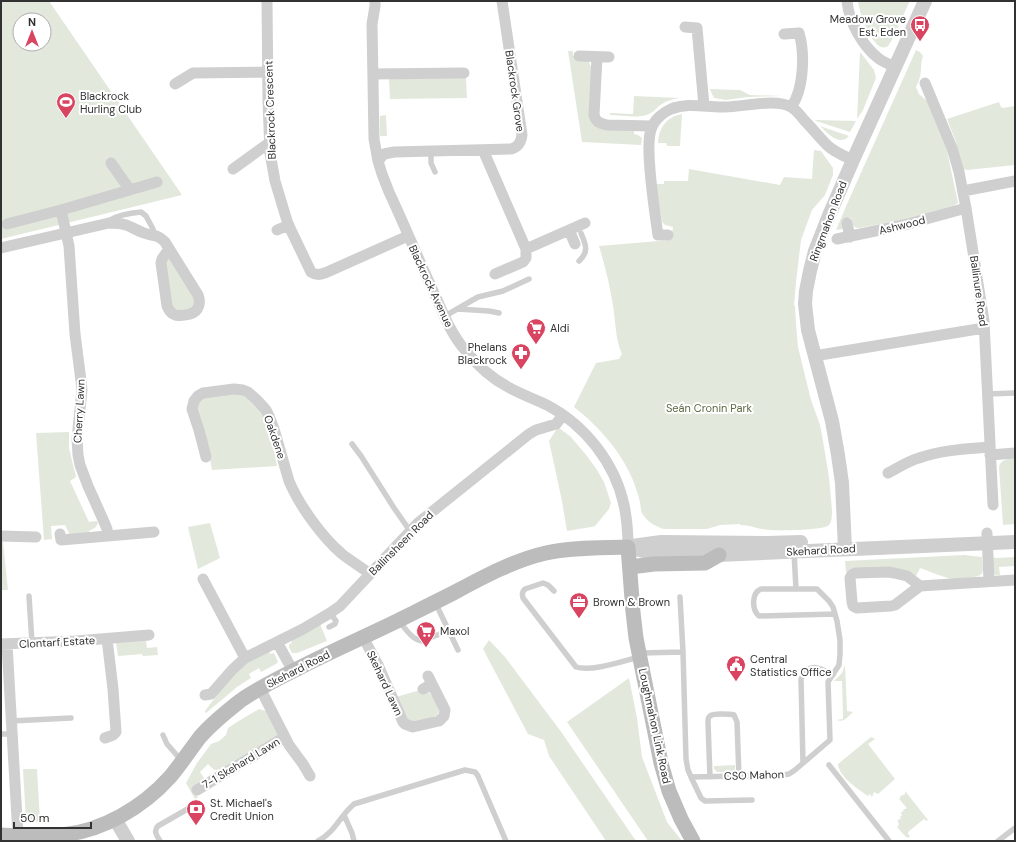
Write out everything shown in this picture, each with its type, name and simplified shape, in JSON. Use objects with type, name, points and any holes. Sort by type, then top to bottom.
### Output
[{"type":"main road","name":"Loughmahon Link Road","points":[[628,547],[636,638],[661,763],[669,791],[693,841]]},
{"type":"main road","name":"Skehard Road","points":[[1,836],[44,836],[70,834],[93,829],[115,819],[138,805],[154,792],[183,761],[200,738],[219,718],[240,701],[260,688],[293,671],[363,638],[476,580],[518,562],[548,553],[566,550],[628,547]]},
{"type":"main road","points":[[630,567],[654,564],[705,563],[719,555]]},
{"type":"street","name":"Blackrock Crescent","points":[[267,1],[269,143],[275,181],[282,207],[308,268],[315,274],[325,273],[408,236]]},
{"type":"street","name":"Blackrock Avenue","points":[[375,1],[372,24],[374,139],[378,161],[389,192],[408,236],[453,334],[460,345],[490,375],[508,387],[547,405],[563,415],[591,441],[604,457],[620,492],[624,504],[628,547]]},
{"type":"street","name":"Blackrock Grove","points":[[378,161],[384,154],[387,153],[511,149],[516,148],[520,144],[522,136],[502,1]]},
{"type":"street","points":[[847,1],[852,22],[869,50],[879,60],[895,67]]},
{"type":"street","name":"Ringmahon Road","points":[[845,545],[842,483],[838,455],[832,421],[808,330],[805,314],[805,298],[810,271],[818,243],[830,213],[852,160],[925,1]]},
{"type":"street","points":[[685,27],[697,28],[704,106]]},
{"type":"street","points":[[784,34],[799,33],[803,53],[802,73],[797,97],[791,107]]},
{"type":"street","points":[[579,56],[609,57]]},
{"type":"street","points":[[597,57],[594,115],[596,121],[600,124],[607,125],[652,126]]},
{"type":"street","points":[[174,84],[193,73],[268,72]]},
{"type":"street","points":[[373,74],[464,72]]},
{"type":"street","name":"Ballinure Road","points":[[926,83],[952,148],[959,172],[966,208],[984,328],[993,506]]},
{"type":"street","points":[[668,235],[658,235],[650,175],[648,142],[652,126],[661,116],[671,109],[682,106],[728,107],[752,104],[783,104],[791,107],[798,113],[827,146],[852,160]]},
{"type":"street","points":[[233,169],[269,143]]},
{"type":"street","points":[[483,150],[526,249],[526,258],[523,262],[495,274]]},
{"type":"street","points":[[111,163],[130,190]]},
{"type":"street","points":[[963,192],[1015,181]]},
{"type":"street","points":[[7,224],[157,182]]},
{"type":"street","name":"Ashwood","points":[[837,239],[908,224],[966,208]]},
{"type":"street","name":"Cherry Lawn","points":[[60,210],[69,246],[75,334],[82,381],[77,430],[78,456],[88,486],[106,524],[108,536]]},
{"type":"street","points":[[847,223],[850,237]]},
{"type":"street","points":[[1,248],[104,224],[126,225],[144,233],[160,237],[164,242],[169,249],[198,295],[200,301],[197,310],[192,314],[176,315],[170,312],[167,306],[161,261],[169,249]]},
{"type":"street","points":[[277,230],[289,226]]},
{"type":"street","points":[[526,249],[569,230],[583,228]]},
{"type":"street","points":[[569,230],[575,244]]},
{"type":"street","points":[[814,356],[984,328]]},
{"type":"street","name":"Oakdene","points":[[206,457],[192,409],[194,401],[203,393],[234,389],[248,392],[266,410],[272,422],[289,481],[305,512],[326,538],[342,554],[370,574]]},
{"type":"street","name":"Ballinsheen Road","points":[[205,695],[211,694],[232,670],[245,658],[303,629],[330,613],[347,599],[410,531],[427,515],[528,434],[556,424],[563,415]]},
{"type":"street","points":[[888,473],[907,462],[923,456],[943,452],[990,451],[1015,454]]},
{"type":"street","points":[[60,534],[61,540],[154,532]]},
{"type":"street","name":"Skehard Road","points":[[628,547],[654,542],[845,545],[987,538],[1015,532]]},
{"type":"street","points":[[1,536],[36,537]]},
{"type":"street","points":[[987,538],[988,581]]},
{"type":"street","name":"Skehard Road","points":[[987,538],[1015,542]]},
{"type":"street","name":"Skehard Road","points":[[628,547],[655,554],[719,555],[794,552],[845,545]]},
{"type":"street","points":[[920,586],[906,576],[888,572],[856,573],[850,578],[852,602],[857,608],[895,605],[920,586],[1015,580]]},
{"type":"street","points":[[203,579],[245,658]]},
{"type":"street","name":"Clontarf Estate","points":[[18,836],[6,734],[10,721],[4,644],[107,639],[149,635]]},
{"type":"street","name":"Skehard Lawn","points":[[363,638],[378,665],[405,724],[413,727],[439,721],[444,716],[445,710],[428,683]]},
{"type":"street","points":[[105,738],[116,732],[107,639]]},
{"type":"street","points":[[277,642],[293,671]]},
{"type":"street","points":[[260,688],[289,745],[310,776]]},
{"type":"street","name":"7-1 Skehard Lawn","points":[[197,790],[285,737]]},
{"type":"street","points":[[115,819],[128,841]]},
{"type":"lane","points":[[431,151],[431,163],[435,172]]},
{"type":"lane","points":[[104,224],[114,217],[134,212],[141,212],[146,216],[153,229]]},
{"type":"lane","points":[[579,261],[586,251],[583,228]]},
{"type":"lane","points":[[445,316],[478,297],[503,291],[530,279]]},
{"type":"lane","points":[[456,309],[462,308],[499,313]]},
{"type":"lane","points":[[987,394],[1015,393]]},
{"type":"lane","points":[[352,444],[410,531]]},
{"type":"lane","points":[[794,552],[796,589],[758,590],[754,595],[755,612],[759,616],[835,614]]},
{"type":"lane","points":[[554,591],[548,585],[543,584],[523,590],[522,595],[576,667],[584,668],[607,666],[640,655],[683,652]]},
{"type":"lane","name":"CSO Mahon","points":[[691,777],[789,774],[830,740],[828,682],[839,665],[840,658],[840,640],[835,614],[829,601],[817,589],[796,589]]},
{"type":"lane","points":[[29,596],[32,643]]},
{"type":"lane","points":[[680,597],[686,759],[688,770],[702,800],[752,800]]},
{"type":"lane","points":[[435,602],[458,650]]},
{"type":"lane","points":[[329,627],[335,624],[336,621],[330,613]]},
{"type":"lane","points":[[398,620],[418,641],[422,641],[445,632],[447,627]]},
{"type":"lane","points":[[802,763],[801,679],[806,671],[815,668],[820,668],[833,675]]},
{"type":"lane","points":[[710,777],[708,718],[713,715],[730,714],[734,715],[737,722],[739,776]]},
{"type":"lane","points":[[10,721],[72,718]]},
{"type":"lane","points":[[163,735],[166,744],[183,761]]},
{"type":"lane","points":[[829,765],[889,841]]},
{"type":"lane","points":[[318,841],[328,839],[344,815],[354,804],[465,770],[475,772],[478,776],[506,841]]},
{"type":"lane","points":[[160,841],[155,831],[158,826],[191,807]]},
{"type":"lane","points":[[344,815],[354,841]]},
{"type":"lane","points":[[998,841],[1015,828]]},
{"type":"green space","name":"Blackrock Hurling Club","points":[[1,1],[49,1],[182,195],[1,239]]},
{"type":"green space","points":[[858,1],[910,1],[893,39],[888,46],[884,48],[880,47],[873,40],[862,17]]},
{"type":"green space","points":[[916,50],[923,56],[920,77],[916,87],[919,94],[927,101],[946,146],[958,203],[953,206],[911,218],[859,228],[856,228],[853,225],[851,218],[843,220],[843,229],[836,230],[847,204]]},
{"type":"green space","points":[[568,51],[573,51],[573,56],[589,62],[591,67],[596,127],[602,129],[634,131],[634,134],[642,138],[641,145],[582,142]]},
{"type":"green space","points":[[860,52],[874,70],[876,78],[863,110],[857,119]]},
{"type":"green space","points":[[466,78],[467,98],[390,99],[389,79]]},
{"type":"green space","points":[[710,89],[740,90],[750,95],[783,96],[748,97],[726,100],[714,98]]},
{"type":"green space","points":[[634,96],[680,98],[667,102],[650,113],[644,115],[635,117],[610,115],[610,113],[633,114]]},
{"type":"green space","points":[[999,102],[1003,108],[1015,106],[1015,165],[967,170],[963,169],[956,142],[947,119]]},
{"type":"green space","points":[[682,114],[680,146],[667,146],[666,143],[658,143],[664,124],[676,115]]},
{"type":"green space","points":[[386,115],[387,136],[380,136],[380,116]]},
{"type":"green space","points":[[815,120],[856,121],[850,132]]},
{"type":"green space","points":[[820,126],[849,136],[845,139],[838,140]]},
{"type":"green space","name":"Seán Cronin Park","points":[[814,150],[821,151],[833,168],[833,175],[825,195],[812,210],[801,240],[794,305],[798,347],[811,400],[822,435],[829,477],[832,510],[831,522],[826,527],[792,530],[767,530],[740,524],[720,525],[707,529],[664,529],[659,527],[651,523],[641,511],[640,502],[632,478],[614,448],[599,430],[574,407],[596,363],[619,359],[622,354],[617,336],[609,284],[599,246],[671,240],[673,227],[665,225],[662,222],[655,184],[664,184],[664,181],[688,181],[689,169],[780,185],[784,177],[812,179]]},
{"type":"green space","points":[[170,259],[195,296],[196,304],[189,311],[172,310],[165,260]]},
{"type":"green space","points":[[236,394],[245,396],[259,409],[268,427],[274,447],[277,466],[212,470],[205,431],[196,411],[198,404],[207,397]]},
{"type":"green space","points":[[558,427],[571,437],[587,456],[604,482],[611,503],[609,509],[595,526],[567,531],[549,441]]},
{"type":"green space","points":[[69,432],[69,448],[76,476],[70,481],[89,522],[98,522],[96,527],[89,531],[90,534],[70,535],[65,525],[51,526],[52,539],[44,540],[36,433]]},
{"type":"green space","points":[[1015,458],[1015,524],[1003,525],[999,467],[1001,462],[1007,459]]},
{"type":"green space","points":[[210,523],[220,558],[198,569],[188,527]]},
{"type":"green space","points":[[1,542],[3,542],[8,590],[1,590]]},
{"type":"green space","points":[[964,555],[982,557],[983,570],[980,575],[969,578],[953,579],[920,568],[916,576],[890,570],[846,572],[845,561]]},
{"type":"green space","points":[[992,557],[1015,557],[1015,566],[999,567],[1000,575],[996,575],[993,573]]},
{"type":"green space","points":[[320,624],[327,641],[297,653],[292,653],[289,647],[292,642],[291,640]]},
{"type":"green space","points":[[146,640],[147,648],[157,647],[158,655],[143,656],[142,654],[118,656],[116,643]]},
{"type":"green space","points":[[489,640],[505,657],[562,733],[636,841],[606,841],[549,756],[544,740],[528,734],[483,649]]},
{"type":"green space","points":[[269,651],[270,654],[274,653],[278,662],[276,664],[261,672],[259,668],[249,674],[251,678],[237,687],[206,713],[205,712],[220,691],[244,664]]},
{"type":"green space","points":[[845,665],[847,711],[853,712],[846,719],[839,721],[836,720],[843,719],[842,681],[834,681],[842,673]]},
{"type":"green space","points":[[629,678],[637,718],[642,757],[667,822],[682,841],[648,841],[567,722]]},
{"type":"green space","points":[[420,690],[428,691],[438,704],[439,712],[432,719],[414,722],[408,720],[396,697]]},
{"type":"green space","points":[[259,709],[266,711],[279,736],[223,769],[214,770],[208,764],[200,772],[204,778],[195,791],[198,797],[195,799],[186,783],[197,763],[211,744],[219,741],[226,735],[228,728]]},
{"type":"green space","points":[[871,737],[875,739],[868,744],[895,779],[878,794],[874,792],[872,797],[870,794],[868,796],[859,790],[845,778],[839,769],[838,764]]},
{"type":"green space","points":[[735,765],[735,769],[731,772],[717,772],[714,769],[714,766]]},
{"type":"green space","points":[[23,769],[37,769],[40,821],[26,822]]},
{"type":"green space","points":[[905,791],[928,820],[926,821],[924,819],[908,832],[910,836],[908,838],[897,827],[899,823],[897,821],[902,815],[900,812],[901,813],[904,810],[903,809],[906,809],[899,799],[901,797],[900,795],[902,796],[902,794],[905,794]]},
{"type":"place","name":"Meadow Grove Est, Eden","points":[[920,42]]},
{"type":"place","name":"Blackrock Hurling Club","points":[[66,119]]},
{"type":"place","name":"Aldi","points":[[536,345]]},
{"type":"place","name":"Phelans Blackrock","points":[[521,370]]},
{"type":"place","name":"Brown & Brown","points":[[579,619]]},
{"type":"place","name":"Maxol","points":[[426,648]]},
{"type":"place","name":"Central Statistics Office","points":[[736,682]]},
{"type":"place","name":"St. Michael's Credit Union","points":[[196,826]]}]
